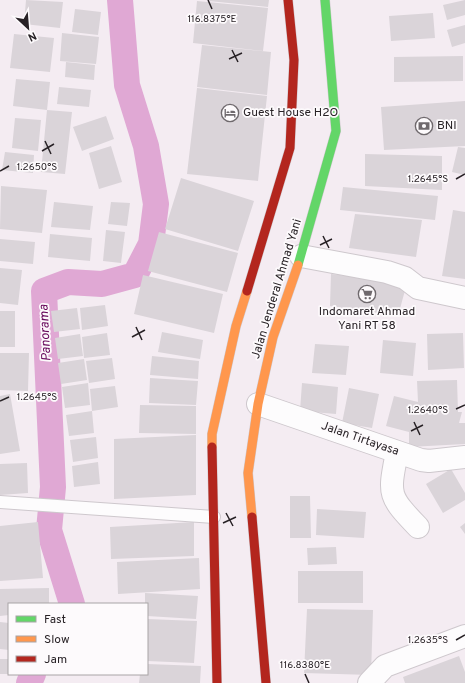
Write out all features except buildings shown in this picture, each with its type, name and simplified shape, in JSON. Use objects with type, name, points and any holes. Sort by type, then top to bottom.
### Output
[{"type":"main road","points":[[217,683],[212,434],[236,326],[290,148],[294,60],[288,0]]},
{"type":"main road","name":"Jalan Jenderal Ahmad Yani","points":[[266,683],[248,473],[258,404],[273,337],[301,256],[336,131],[325,0]]},
{"type":"street","points":[[301,256],[387,272],[405,278],[418,288],[465,298]]},
{"type":"street","name":"Jalan Tirtayasa","points":[[258,404],[421,460],[429,461],[465,457]]},
{"type":"street","points":[[397,452],[392,490],[399,507],[418,527]]},
{"type":"street","points":[[369,683],[385,666],[465,636]]},
{"type":"lane","points":[[0,502],[214,517]]},
{"type":"waterway","name":"Panorama","points":[[72,603],[49,530],[53,487],[44,291],[68,282],[102,284],[135,275],[151,244],[156,204],[146,146],[127,85],[120,0]]},
{"type":"waterway","name":"Panorama","points":[[29,683],[33,675]]},
{"type":"traffic: fast","points":[[298,265],[336,131],[325,0]]},
{"type":"traffic: slow","points":[[252,517],[248,473],[258,404],[273,337],[298,265]]},
{"type":"traffic: slow","points":[[212,447],[212,434],[236,326],[247,291]]},
{"type":"traffic: jam","points":[[247,291],[290,148],[294,60],[288,0]]},
{"type":"traffic: jam","points":[[212,447],[217,683]]},
{"type":"traffic: jam","points":[[252,517],[266,683]]},
{"type":"place","name":"Guest House H2O","points":[[230,113]]},
{"type":"place","name":"BNI","points":[[424,126]]},
{"type":"place","name":"Indomaret Ahmad Yani RT 58","points":[[367,294]]}]
